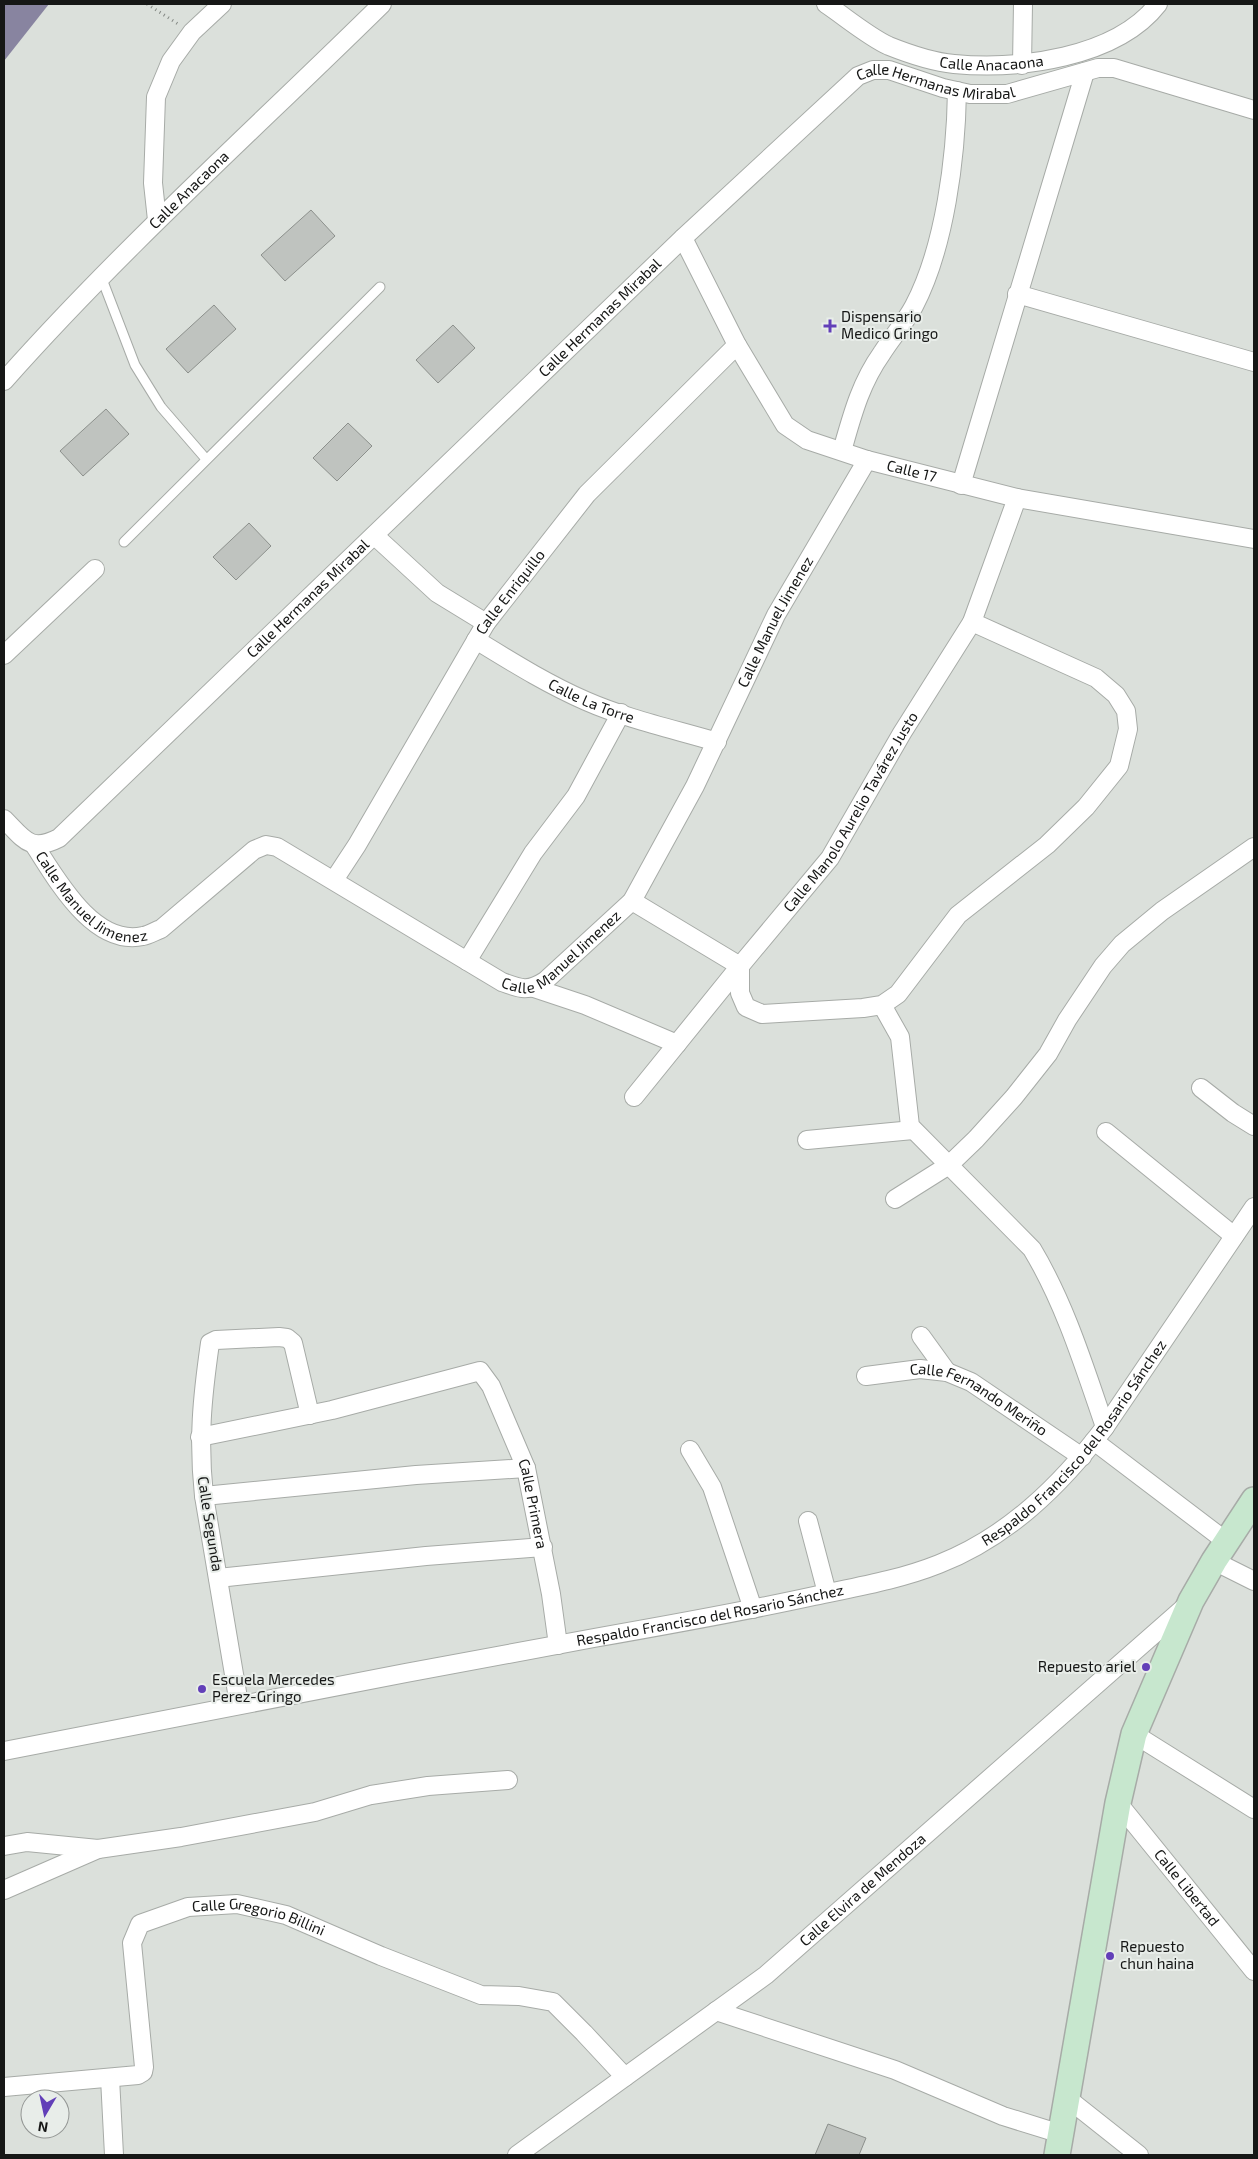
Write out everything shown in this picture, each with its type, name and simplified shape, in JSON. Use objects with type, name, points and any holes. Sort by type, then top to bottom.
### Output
[{"type":"main road","points":[[1059,2144],[1118,1803],[1134,1734],[1191,1601],[1220,1551],[1254,1500]]},
{"type":"street","points":[[158,220],[152,183],[156,97],[171,61],[192,32],[222,4]]},
{"type":"street","name":"Calle Anacaona","points":[[4,381],[50,330],[158,220],[382,4]]},
{"type":"street","name":"Calle Anacaona","points":[[826,4],[887,45],[916,56],[954,64],[1022,64],[1094,49],[1125,32],[1151,12],[1158,4]]},
{"type":"street","points":[[1022,64],[1023,4]]},
{"type":"street","name":"Calle Hermanas Mirabal","points":[[41,845],[59,838],[683,238],[858,76],[873,70],[889,70],[970,94],[1007,94],[1098,68],[1114,68],[1254,110]]},
{"type":"street","points":[[960,485],[1084,72]]},
{"type":"street","points":[[842,451],[858,395],[881,353],[914,306],[935,252],[951,178],[956,128],[956,91]]},
{"type":"street","name":"Calle 17","points":[[683,238],[737,345],[785,425],[807,440],[867,460],[1017,498],[1254,539]]},
{"type":"street","points":[[1017,294],[1254,362]]},
{"type":"street","name":"Calle Enriquillo","points":[[334,880],[357,845],[486,623],[587,494],[737,345]]},
{"type":"street","name":"Calle Manuel Jimenez","points":[[41,845],[58,880],[86,917],[117,935],[142,936],[161,929],[254,850],[266,844],[277,847],[334,880],[502,982],[521,989],[534,988],[545,981],[632,901],[696,786],[776,615],[867,460]]},
{"type":"street","name":"Calle Manolo Aurelio Tavárez Justo","points":[[634,1097],[830,858],[902,733],[972,622],[1017,498]]},
{"type":"street","points":[[375,536],[437,593],[486,623]]},
{"type":"street","points":[[4,655],[95,569]]},
{"type":"street","points":[[632,901],[740,966],[740,993],[746,1007],[762,1014],[863,1008],[882,1005],[898,994],[958,915],[1047,845],[1086,808],[1119,766],[1128,729],[1126,711],[1116,695],[1096,678],[972,622]]},
{"type":"street","name":"Calle La Torre","points":[[476,640],[541,680],[586,701],[621,714],[717,742]]},
{"type":"street","points":[[467,961],[533,853],[576,796],[621,714]]},
{"type":"street","points":[[4,820],[26,842],[41,845]]},
{"type":"street","points":[[895,1198],[949,1165],[1008,1104],[1043,1061],[1103,966],[1122,944],[1162,911],[1254,847]]},
{"type":"street","points":[[534,988],[585,1005],[677,1044]]},
{"type":"street","points":[[882,1005],[900,1036],[908,1120],[913,1130],[1032,1249],[1045,1271],[1068,1320],[1105,1427]]},
{"type":"street","points":[[1201,1088],[1233,1113],[1254,1126]]},
{"type":"street","points":[[807,1140],[913,1130]]},
{"type":"street","points":[[1106,1132],[1234,1236]]},
{"type":"street","name":"Respaldo Francisco del Rosario Sánchez","points":[[4,1750],[239,1704],[752,1609],[879,1583],[940,1564],[983,1542],[1018,1520],[1059,1482],[1082,1457],[1105,1427],[1254,1207]]},
{"type":"street","name":"Calle Segunda","points":[[239,1704],[204,1496],[200,1437],[202,1402],[210,1343],[216,1340],[279,1336],[287,1338],[293,1343],[310,1415]]},
{"type":"street","points":[[922,1336],[947,1372]]},
{"type":"street","name":"Calle Fernando Meriño","points":[[866,1376],[920,1369],[947,1372],[971,1382],[1082,1457]]},
{"type":"street","name":"Calle Primera","points":[[310,1415],[477,1370],[483,1372],[491,1386],[526,1468],[543,1547],[558,1645]]},
{"type":"street","points":[[200,1437],[310,1415]]},
{"type":"street","points":[[1094,1441],[1254,1581]]},
{"type":"street","points":[[690,1450],[712,1487],[752,1609]]},
{"type":"street","points":[[204,1496],[416,1475],[526,1468]]},
{"type":"street","points":[[808,1521],[827,1594]]},
{"type":"street","points":[[218,1578],[426,1556],[543,1547]]},
{"type":"street","name":"Calle Elvira de Mendoza","points":[[517,2155],[766,1975],[1191,1601]]},
{"type":"street","points":[[1134,1734],[1254,1809]]},
{"type":"street","points":[[4,1846],[28,1842],[98,1849],[181,1838],[315,1812],[381,1794],[428,1786],[508,1780]]},
{"type":"street","name":"Calle Libertad","points":[[1118,1803],[1254,1971]]},
{"type":"street","points":[[4,1890],[98,1849]]},
{"type":"street","name":"Calle Gregorio Billini","points":[[4,2087],[138,2075],[143,2072],[132,1943],[140,1924],[188,1907],[237,1904],[286,1915],[381,1956],[480,1994],[519,1996],[553,2002],[625,2077]]},
{"type":"street","points":[[716,2011],[895,2070],[1003,2116],[1059,2144]]},
{"type":"street","points":[[110,2078],[114,2155]]},
{"type":"street","points":[[1067,2098],[1139,2155]]},
{"type":"lane","points":[[102,279],[135,365],[161,407],[206,459]]},
{"type":"lane","points":[[124,542],[380,287]]},
{"type":"path","points":[[147,4],[192,32]]},
{"type":"shaded area","points":[[4,4],[49,4],[4,61]]},
{"type":"building","points":[[311,210],[335,236],[285,281],[261,255]]},
{"type":"building","points":[[214,305],[236,329],[188,373],[166,349]]},
{"type":"building","points":[[453,325],[475,348],[438,383],[416,360]]},
{"type":"building","points":[[106,409],[129,434],[83,476],[60,451]]},
{"type":"building","points":[[348,423],[372,446],[337,481],[313,458]]},
{"type":"building","points":[[249,523],[271,546],[236,580],[213,557]]},
{"type":"building","points":[[828,2124],[866,2138],[859,2155],[815,2155]]},
{"type":"place","name":"Dispensario Medico Gringo","points":[[830,326]]},
{"type":"place","name":"Repuesto ariel","points":[[1146,1667]]},
{"type":"place","name":"Escuela Mercedes Perez-Gringo","points":[[202,1689]]},
{"type":"place","name":"Repuesto chun haina","points":[[1110,1956]]}]
